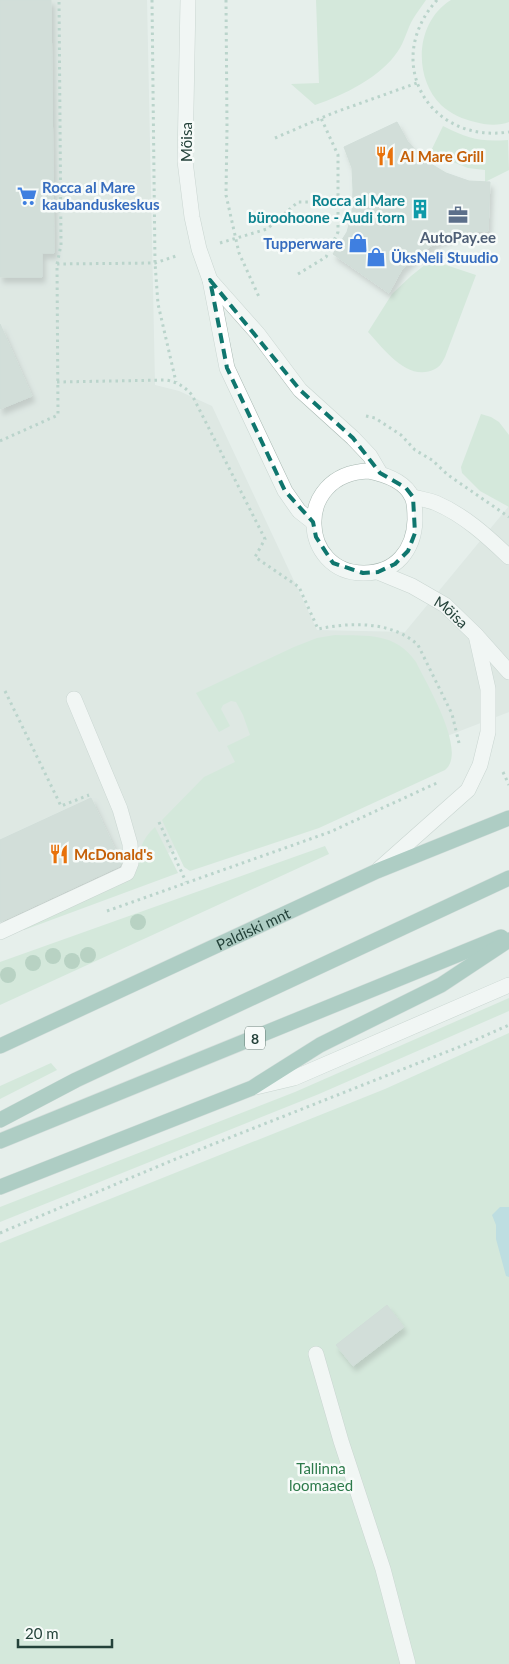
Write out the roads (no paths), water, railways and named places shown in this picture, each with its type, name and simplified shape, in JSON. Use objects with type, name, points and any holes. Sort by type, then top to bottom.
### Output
[{"type":"main road","name":"Paldiski mnt","points":[[0,1046],[377,872],[509,818]]},
{"type":"main road","points":[[0,1120],[76,1080],[509,878]]},
{"type":"main road","name":"8","points":[[0,1141],[509,934]]},
{"type":"main road","points":[[0,1187],[252,1088],[320,1045],[441,984],[509,940]]},
{"type":"street","name":"Mõisa","points":[[188,0],[185,161],[192,217],[199,249],[210,280],[227,368],[285,491],[299,511],[313,522]]},
{"type":"street","name":"Mõisa","points":[[210,280],[258,334],[300,390],[359,444],[370,456],[380,474]]},
{"type":"street","points":[[368,471],[389,477],[406,488],[413,497],[415,533],[408,550],[395,564],[378,572],[363,574],[347,570],[333,563],[322,552],[313,522],[315,508],[321,495],[330,484],[355,472],[368,471]]},
{"type":"street","points":[[413,497],[435,503],[457,514],[486,534],[509,557]]},
{"type":"street","name":"Mõisa","points":[[378,572],[412,586],[445,605],[476,635],[509,672]]},
{"type":"street","points":[[377,872],[468,790],[480,765],[488,732],[488,689],[476,635]]},
{"type":"street","points":[[0,932],[127,872],[131,863],[130,844],[120,810],[74,698]]},
{"type":"street","points":[[252,1088],[294,1078],[509,985]]},
{"type":"street","points":[[316,1354],[341,1441],[383,1569],[408,1664]]},
{"type":"water","points":[[500,1207],[509,1207],[509,1277],[506,1276],[496,1239],[496,1225],[492,1215]]},
{"type":"place","name":"Al Mare Grill","points":[[385,156]]},
{"type":"place","name":"Rocca al Mare kaubanduskeskus","points":[[27,196]]},
{"type":"place","name":"Rocca al Mare büroohoone - Audi torn","points":[[420,209]]},
{"type":"place","name":"AutoPay.ee","points":[[458,215]]},
{"type":"place","name":"Tupperware","points":[[358,243]]},
{"type":"place","name":"ÜksNeli Stuudio","points":[[376,257]]},
{"type":"place","name":"McDonald's","points":[[59,854]]},
{"type":"park label","name":"Tallinna loomaaed","points":[[321,1476]]}]
